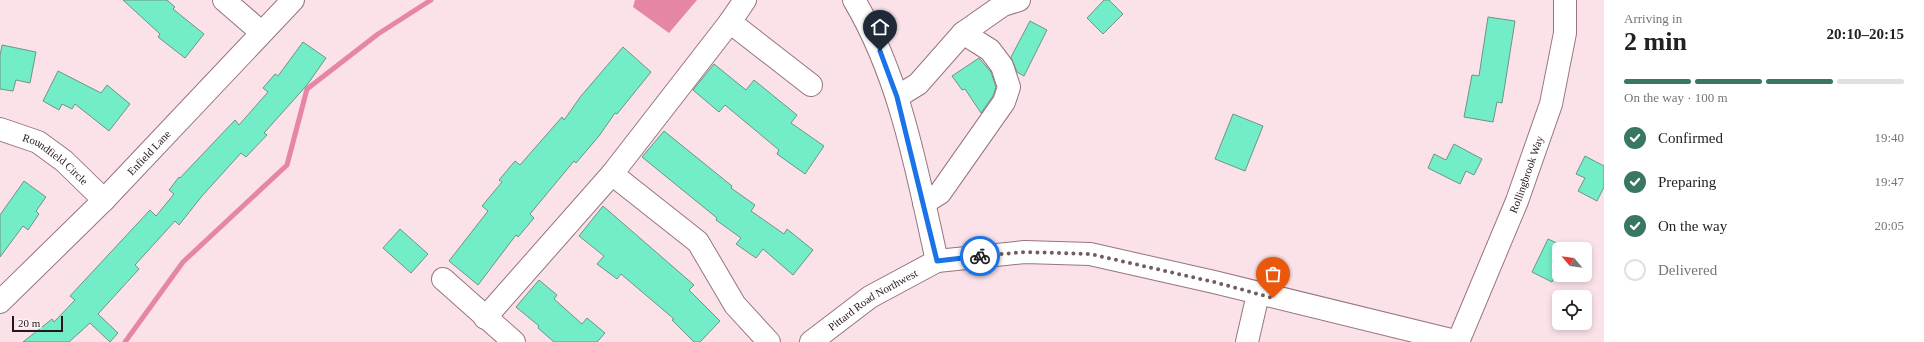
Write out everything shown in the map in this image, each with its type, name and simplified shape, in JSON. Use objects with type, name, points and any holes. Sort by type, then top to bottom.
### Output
[{"type":"street","points":[[224,0],[261,32]]},
{"type":"street","name":"Enfield Lane","points":[[0,302],[104,200],[261,32],[293,0]]},
{"type":"street","points":[[485,318],[612,174],[730,22],[745,0]]},
{"type":"street","points":[[854,0],[874,36],[897,97],[937,261],[1025,252],[1090,254],[1214,282],[1459,342]]},
{"type":"street","points":[[897,97],[918,84],[963,33],[1003,5],[1018,0]]},
{"type":"street","name":"Rollingbrook Way","points":[[1459,342],[1517,200],[1551,104],[1565,33],[1565,0]]},
{"type":"street","points":[[730,22],[811,85]]},
{"type":"street","points":[[924,204],[940,193],[1004,102],[1009,87],[1002,66],[990,50],[963,33]]},
{"type":"street","name":"Roundfield Circle","points":[[0,129],[38,142],[64,161],[104,200]]},
{"type":"street","points":[[612,174],[698,242],[735,306],[770,342]]},
{"type":"street","name":"Pittard Road Northwest","points":[[811,342],[870,297],[937,261]]},
{"type":"street","points":[[443,279],[485,318],[514,342]]},
{"type":"street","points":[[1246,342],[1258,294]]},
{"type":"shaded area","points":[[635,0],[697,0],[669,33],[633,7]]},
{"type":"building","points":[[123,0],[167,0],[175,7],[173,9],[204,34],[185,58],[158,37],[160,34]]},
{"type":"building","points":[[1104,0],[1109,0],[1123,14],[1103,34],[1087,18]]},
{"type":"building","points":[[1488,17],[1515,21],[1502,103],[1497,102],[1493,122],[1464,117],[1472,75],[1479,76]]},
{"type":"building","points":[[1030,21],[1047,30],[1024,76],[1017,72],[1011,57]]},
{"type":"building","points":[[303,42],[326,58],[307,85],[264,133],[267,135],[246,157],[241,153],[202,196],[179,225],[175,221],[135,265],[139,269],[98,314],[118,333],[110,342],[90,323],[69,342],[23,342],[52,319],[54,322],[75,300],[70,296],[150,210],[156,216],[174,194],[169,190],[179,177],[180,178],[235,120],[239,125],[268,92],[263,88],[275,74],[278,76]]},
{"type":"building","points":[[2,45],[36,52],[30,83],[16,80],[13,91],[0,89],[0,56]]},
{"type":"building","points":[[623,47],[651,72],[617,114],[615,113],[599,136],[576,163],[574,161],[530,214],[534,218],[518,237],[516,235],[478,285],[449,261],[488,211],[482,206],[502,182],[499,180],[515,161],[520,165],[562,117],[564,120],[581,96]]},
{"type":"building","points":[[979,58],[991,72],[996,87],[993,96],[981,113],[965,89],[962,90],[952,76]]},
{"type":"building","points":[[714,64],[746,90],[754,80],[797,115],[791,123],[824,146],[805,174],[777,154],[779,150],[725,105],[719,112],[693,90]]},
{"type":"building","points":[[58,71],[101,93],[107,85],[130,104],[109,131],[75,104],[72,109],[62,104],[59,110],[43,101]]},
{"type":"building","points":[[1233,114],[1263,126],[1245,171],[1215,159]]},
{"type":"building","points":[[664,131],[732,186],[731,188],[755,205],[751,211],[784,234],[787,229],[813,250],[793,275],[763,249],[756,258],[736,244],[741,238],[716,220],[717,218],[642,157]]},
{"type":"building","points":[[1454,144],[1482,159],[1474,175],[1466,171],[1460,184],[1428,168],[1434,154],[1446,160]]},
{"type":"building","points":[[1585,156],[1604,166],[1604,187],[1597,201],[1578,191],[1585,178],[1576,174]]},
{"type":"building","points":[[24,181],[46,197],[36,211],[39,214],[28,230],[23,226],[0,257],[0,215]]},
{"type":"building","points":[[603,206],[694,285],[689,290],[720,321],[700,342],[694,342],[672,320],[674,319],[621,274],[617,279],[597,264],[604,256],[579,236]]},
{"type":"building","points":[[400,229],[428,254],[411,273],[383,248]]},
{"type":"building","points":[[1548,239],[1555,242],[1552,242],[1552,282],[1532,272]]},
{"type":"building","points":[[539,280],[557,295],[554,299],[582,324],[587,318],[605,333],[597,342],[554,342],[538,328],[539,326],[516,307]]},
{"type":"waterway","points":[[125,342],[183,262],[287,165],[307,89],[378,34],[431,0]]},
{"type":"way so far","points":[[980,256],[1025,252],[1090,254],[1214,282],[1273,298]]},
{"type":"route","points":[[880,51],[897,97],[937,261],[980,256]]}]
